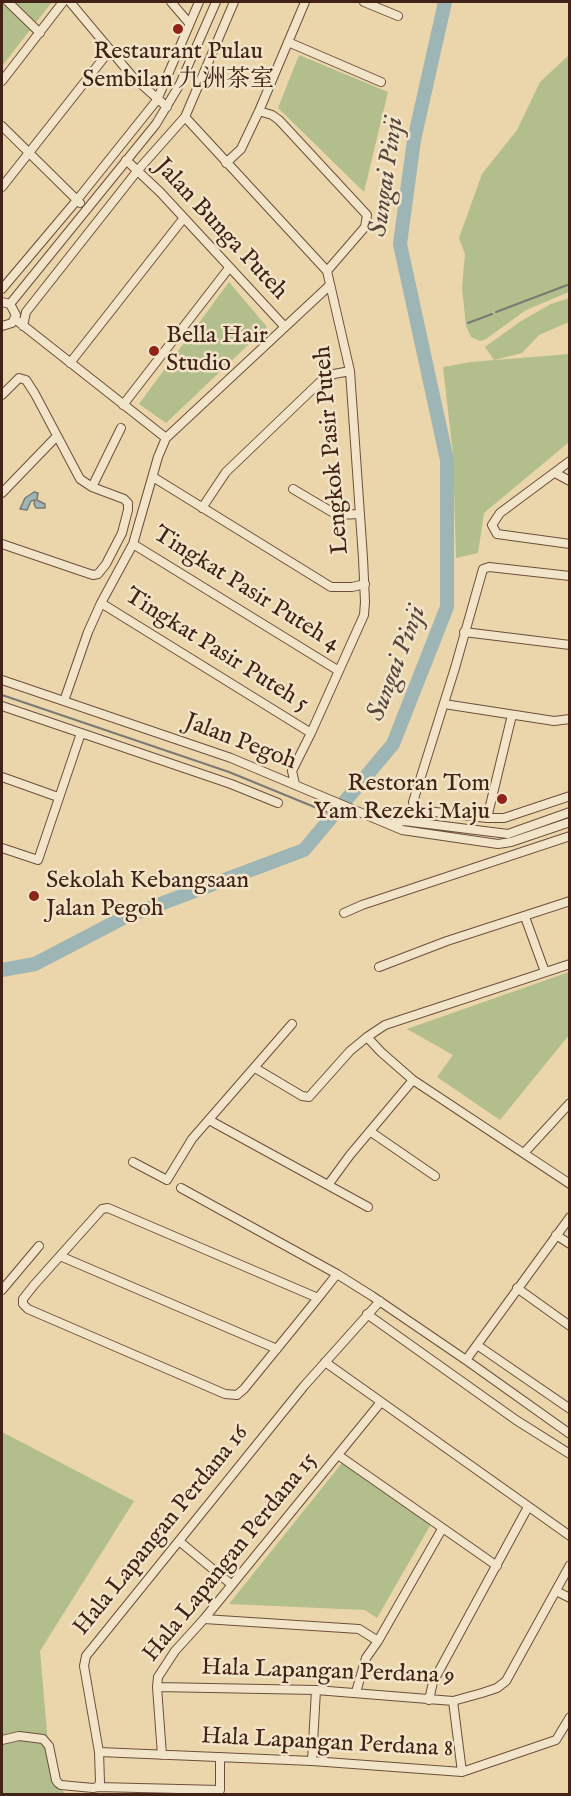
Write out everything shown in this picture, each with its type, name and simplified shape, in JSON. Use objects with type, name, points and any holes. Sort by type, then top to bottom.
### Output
[{"type":"street","points":[[8,2],[40,33]]},
{"type":"street","points":[[2,81],[63,2]]},
{"type":"street","points":[[70,2],[132,76],[167,107]]},
{"type":"street","points":[[171,2],[189,23]]},
{"type":"street","points":[[2,289],[157,100],[199,2]]},
{"type":"street","points":[[10,304],[167,107],[180,84],[216,2]]},
{"type":"street","points":[[23,326],[26,312],[138,170],[185,117],[234,2]]},
{"type":"street","points":[[226,163],[241,148],[305,2]]},
{"type":"street","points":[[364,2],[398,16]]},
{"type":"street","points":[[288,42],[381,82]]},
{"type":"street","points":[[2,187],[110,50]]},
{"type":"street","points":[[185,117],[327,271],[365,227],[367,215],[279,120],[259,111]]},
{"type":"street","points":[[2,126],[87,208]]},
{"type":"street","name":"Jalan Bunga Puteh","points":[[126,160],[285,327]]},
{"type":"street","points":[[70,363],[183,219]]},
{"type":"street","points":[[123,405],[229,267]]},
{"type":"street","name":"Lengkok Pasir Puteh","points":[[292,771],[312,733],[364,615],[365,584],[350,371],[327,271]]},
{"type":"street","points":[[64,701],[88,632],[133,543],[158,457],[166,438],[330,285]]},
{"type":"street","points":[[2,302],[10,304],[15,311],[15,319],[12,323],[2,327]]},
{"type":"street","points":[[15,319],[166,438]]},
{"type":"street","points":[[202,508],[226,472],[321,381],[334,374],[350,371]]},
{"type":"street","points":[[2,395],[19,378],[26,380],[80,479],[128,503],[122,533],[106,564],[98,574],[93,575],[2,544]]},
{"type":"street","points":[[92,487],[121,428]]},
{"type":"street","points":[[2,492],[57,436]]},
{"type":"street","points":[[570,461],[500,513],[492,525],[496,534],[570,544]]},
{"type":"street","points":[[555,472],[570,481]]},
{"type":"street","points":[[153,477],[331,587],[345,588],[365,584]]},
{"type":"street","points":[[293,489],[337,515],[360,514]]},
{"type":"street","name":"Tingkat Pasir Puteh 4","points":[[133,543],[339,670]]},
{"type":"street","points":[[570,576],[483,568],[413,802],[414,807],[418,810],[487,818],[511,817],[570,796]]},
{"type":"street","name":"Tingkat Pasir Puteh 5","points":[[101,603],[312,733]]},
{"type":"street","points":[[464,632],[570,645]]},
{"type":"street","name":"Jalan Pegoh","points":[[2,680],[231,758],[390,824],[404,821],[508,834],[570,812]]},
{"type":"street","points":[[444,704],[555,721],[570,719]]},
{"type":"street","name":"Jalan Pegoh","points":[[2,706],[231,784],[278,803]]},
{"type":"street","points":[[487,818],[512,715]]},
{"type":"street","points":[[2,848],[38,860],[81,733]]},
{"type":"street","points":[[276,777],[292,771],[297,785]]},
{"type":"street","points":[[2,777],[58,797]]},
{"type":"street","points":[[390,824],[402,830],[498,844],[512,842],[570,822]]},
{"type":"street","points":[[344,914],[362,905],[570,836]]},
{"type":"street","points":[[379,967],[447,941],[570,900]]},
{"type":"street","points":[[525,916],[545,972]]},
{"type":"street","points":[[255,1068],[302,1096],[309,1097],[350,1051],[367,1036],[385,1025],[570,964]]},
{"type":"street","points":[[133,1162],[167,1180],[192,1140],[208,1120],[292,1024]]},
{"type":"street","points":[[367,1036],[381,1052],[413,1080],[570,1184]]},
{"type":"street","points":[[328,1185],[413,1080]]},
{"type":"street","points":[[524,1153],[570,1103]]},
{"type":"street","points":[[208,1120],[368,1207]]},
{"type":"street","points":[[371,1132],[435,1176]]},
{"type":"street","points":[[181,1188],[337,1274],[380,1301],[570,1434]]},
{"type":"street","points":[[318,1298],[108,1209],[102,1209],[23,1299],[23,1304],[28,1309],[225,1394],[237,1395],[244,1389],[277,1349],[318,1298],[337,1274]]},
{"type":"street","points":[[466,1360],[570,1217]]},
{"type":"street","points":[[556,1234],[570,1244]]},
{"type":"street","points":[[2,1290],[39,1246]]},
{"type":"street","points":[[60,1256],[277,1349]]},
{"type":"street","points":[[517,1288],[570,1326]]},
{"type":"street","name":"Hala Lapangan Perdana 16","points":[[98,1787],[100,1782],[99,1752],[84,1666],[86,1656],[325,1362],[380,1301]]},
{"type":"street","points":[[367,1314],[516,1420],[570,1454]]},
{"type":"street","points":[[477,1345],[570,1409]]},
{"type":"street","points":[[325,1362],[570,1536]]},
{"type":"street","name":"Hala Lapangan Perdana 15","points":[[162,1755],[158,1677],[381,1402]]},
{"type":"street","points":[[338,1455],[497,1566]]},
{"type":"street","points":[[429,1700],[433,1682],[528,1507]]},
{"type":"street","points":[[356,1692],[366,1658],[442,1529]]},
{"type":"street","points":[[179,1541],[232,1585]]},
{"type":"street","name":"Hala Lapangan Perdana 9","points":[[157,1687],[316,1690],[453,1701],[498,1688],[506,1681],[570,1565]]},
{"type":"street","points":[[556,1591],[570,1598]]},
{"type":"street","points":[[204,1619],[359,1629],[378,1641]]},
{"type":"street","points":[[312,1761],[316,1690]]},
{"type":"street","points":[[453,1701],[462,1772]]},
{"type":"street","name":"Hala Lapangan Perdana 8","points":[[99,1752],[312,1761],[462,1772],[556,1740],[570,1717]]},
{"type":"street","points":[[2,1740],[19,1736],[43,1739],[49,1746],[56,1780],[61,1785],[93,1788],[148,1792],[220,1790],[220,1758]]},
{"type":"green space","points":[[2,2],[52,2],[2,66]]},
{"type":"green space","points":[[299,55],[388,92],[364,192],[278,108]]},
{"type":"green space","points":[[569,55],[569,292],[526,310],[480,341],[471,337],[466,326],[462,288],[465,254],[459,238],[482,174],[517,130],[540,82]]},
{"type":"green space","points":[[229,282],[267,327],[166,423],[139,404]]},
{"type":"green space","points":[[569,298],[569,322],[539,335],[522,353],[494,360],[485,347],[521,321],[551,304]]},
{"type":"green space","points":[[569,354],[569,442],[484,513],[478,553],[456,558],[453,454],[443,367],[471,362]]},
{"type":"green space","points":[[569,972],[569,1035],[500,1120],[437,1077],[453,1055],[407,1029]]},
{"type":"green space","points":[[2,1432],[134,1501],[40,1651],[51,1779],[66,1794],[2,1794]]},
{"type":"green space","points":[[342,1463],[431,1524],[377,1618],[365,1610],[229,1604]]},
{"type":"water","points":[[34,492],[38,493],[37,500],[45,504],[45,508],[36,508],[35,500],[31,501],[27,510],[20,509],[25,498]]},
{"type":"waterway","name":"Sungai Pinji","points":[[2,970],[35,964],[123,918],[304,850],[393,744],[447,607],[447,460],[400,244],[414,140],[445,2]]},
{"type":"waterway","points":[[496,312],[570,284]]},
{"type":"waterway","points":[[468,323],[492,314]]},
{"type":"waterway","points":[[2,695],[229,772],[334,815]]},
{"type":"place","name":"Restaurant Pulau Sembilan 九洲茶室","points":[[178,29]]},
{"type":"place","name":"Bella Hair Studio","points":[[154,351]]},
{"type":"place","name":"Restoran Tom Yam Rezeki Maju","points":[[502,799]]},
{"type":"place","name":"Sekolah Kebangsaan Jalan Pegoh","points":[[34,896]]}]
